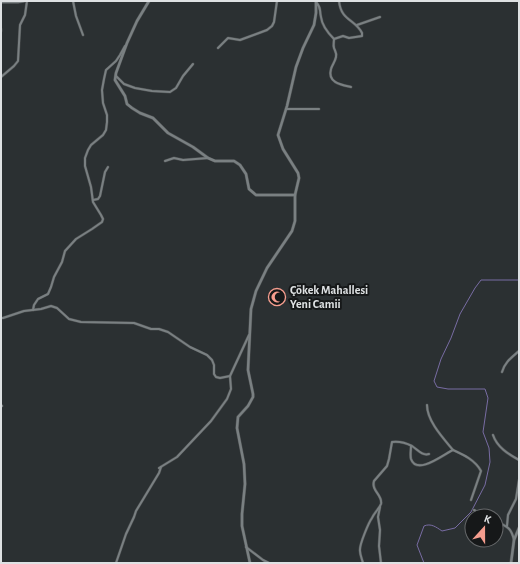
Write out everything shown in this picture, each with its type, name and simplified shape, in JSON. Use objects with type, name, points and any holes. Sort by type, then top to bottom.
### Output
[{"type":"street","points":[[1,2],[24,1]]},
{"type":"street","points":[[1,77],[18,61],[18,36],[20,25],[25,15],[27,1]]},
{"type":"street","points":[[73,1],[76,16],[83,35]]},
{"type":"street","points":[[149,1],[137,21],[116,76],[116,80],[128,104],[140,113],[153,118],[168,134],[193,147],[208,158],[215,161],[234,161],[246,174],[249,189],[256,195],[296,195]]},
{"type":"street","points":[[218,48],[228,38],[240,40],[267,30],[272,26],[274,22],[276,1]]},
{"type":"street","points":[[316,1],[320,8],[321,18],[326,32],[334,39]]},
{"type":"street","points":[[250,563],[242,526],[245,484],[244,464],[237,428],[238,417],[248,406],[253,397],[248,370],[251,309],[256,291],[267,268],[292,231],[295,222],[296,195],[299,178],[298,173],[283,149],[278,135],[296,67],[314,25],[316,1]]},
{"type":"street","points":[[334,39],[343,36],[349,38],[362,36],[362,33],[357,25],[346,18],[340,7],[339,1]]},
{"type":"street","points":[[357,25],[380,17]]},
{"type":"street","points":[[334,39],[333,46],[336,56],[331,69],[331,76],[336,83],[351,87]]},
{"type":"street","points":[[34,310],[34,305],[38,300],[48,294],[54,277],[62,262],[64,251],[76,239],[102,222],[103,219],[92,200],[85,166],[85,158],[91,145],[103,135],[106,130],[107,122],[102,90],[106,70],[116,61],[127,44]]},
{"type":"street","points":[[116,76],[124,84],[135,88],[170,92],[176,88],[183,76],[193,64]]},
{"type":"street","points":[[286,109],[318,109]]},
{"type":"street","points":[[165,161],[174,158],[184,160],[208,158]]},
{"type":"street","points":[[92,200],[98,199],[100,196],[105,172],[108,168]]},
{"type":"street","points":[[1,318],[24,311],[51,306],[57,308],[69,319],[81,322],[134,323],[144,327],[168,332],[190,347],[207,355],[212,360],[214,374],[216,377],[220,378],[230,376]]},
{"type":"street","points":[[116,563],[136,511],[159,473],[160,468],[177,457],[211,421],[227,399],[231,389],[230,376],[249,335]]},
{"type":"street","points":[[502,372],[505,365],[519,351]]},
{"type":"street","points":[[427,405],[427,409],[435,427],[453,450],[472,459],[481,471],[471,500]]},
{"type":"street","points":[[493,435],[494,440],[506,453],[519,460]]},
{"type":"street","points":[[381,563],[378,517],[381,502],[375,491],[373,484],[374,481],[387,466],[392,442],[398,441],[411,446],[420,453],[426,455],[429,454]]},
{"type":"street","points":[[411,446],[411,459],[415,464],[421,466],[429,464],[453,450]]},
{"type":"street","points":[[507,526],[508,515],[516,499],[519,480]]},
{"type":"street","points":[[363,563],[360,551],[361,542],[371,519],[380,506]]},
{"type":"street","points":[[504,525],[512,532],[514,540]]},
{"type":"street","points":[[511,563],[514,540],[519,528]]},
{"type":"street","points":[[246,546],[269,563]]},
{"type":"waterway","points":[[424,563],[417,545],[424,526],[431,525],[442,531],[455,528],[471,512],[485,485],[490,462],[489,448],[483,432],[488,398],[485,389],[448,389],[437,387],[434,381],[441,359],[460,314],[481,280],[519,280]]},
{"type":"place","name":"Çökek Mahallesi Yeni Camii","points":[[277,297]]}]
